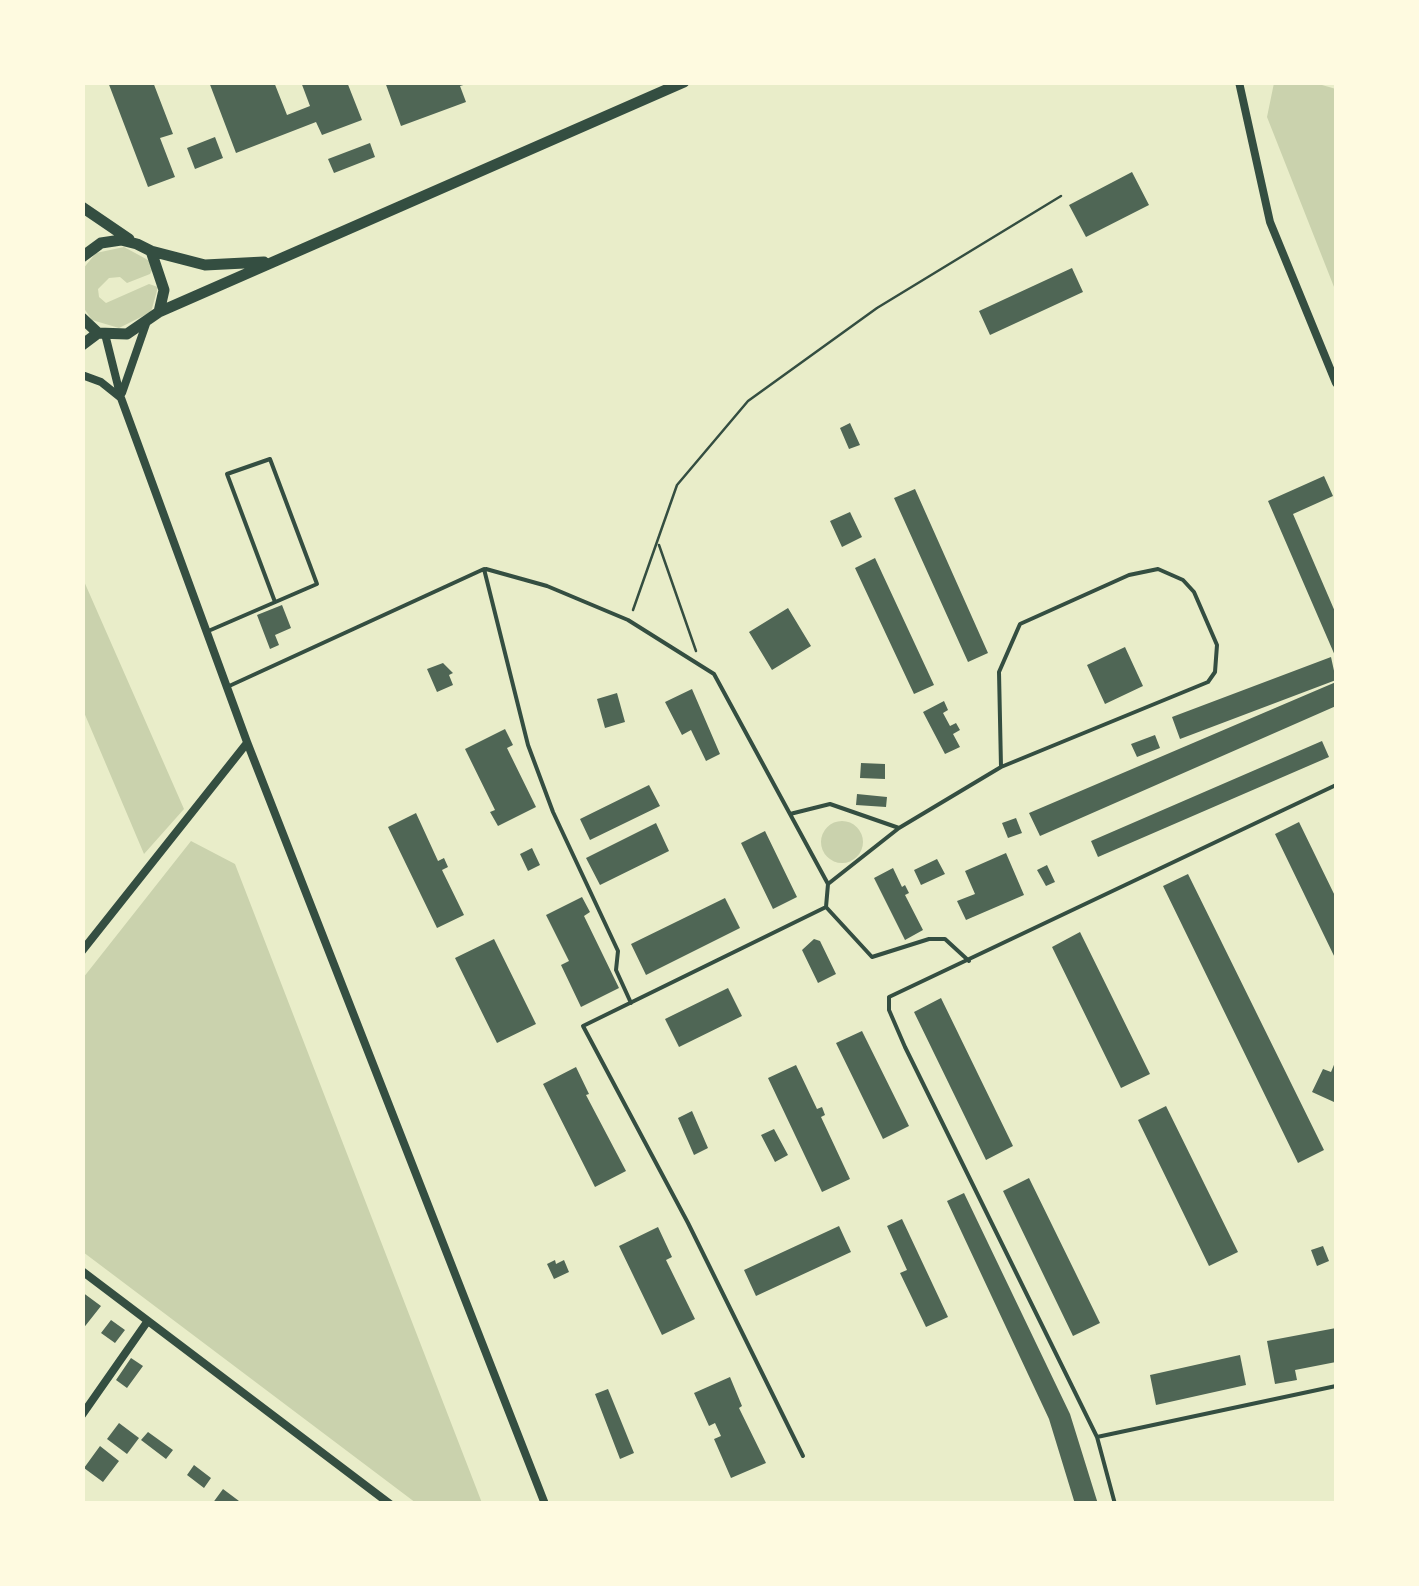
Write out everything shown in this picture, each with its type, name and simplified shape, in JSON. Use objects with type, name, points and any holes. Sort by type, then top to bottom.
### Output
[{"type":"main road","points":[[82,344],[102,333],[127,334],[158,312],[684,82]]},
{"type":"main road","points":[[82,208],[151,251],[204,265],[278,260]]},
{"type":"main road","points":[[82,257],[101,243],[121,240],[136,244]]},
{"type":"main road","points":[[151,251],[164,280],[158,312]]},
{"type":"main road","points":[[82,318],[102,333]]},
{"type":"street","points":[[1239,82],[1270,222],[1336,383]]},
{"type":"street","points":[[121,398],[146,324]]},
{"type":"street","points":[[102,333],[121,398],[247,742],[545,1504]]},
{"type":"street","points":[[82,375],[101,382],[121,398]]},
{"type":"street","points":[[82,951],[247,742]]},
{"type":"street","points":[[82,1271],[390,1504]]},
{"type":"street","points":[[82,1416],[147,1322]]},
{"type":"lane","points":[[206,632],[317,584],[270,459],[227,474],[275,602]]},
{"type":"lane","points":[[484,569],[528,745],[553,812],[618,951],[616,970],[631,1003]]},
{"type":"lane","points":[[227,688],[484,569],[547,586],[628,620],[714,674],[828,884],[826,907],[872,957],[930,939],[945,939],[969,961]]},
{"type":"lane","points":[[828,884],[899,828],[1001,767],[1208,682],[1215,672],[1217,645],[1194,592],[1183,580],[1158,569],[1128,575],[1020,624],[999,672],[1001,767]]},
{"type":"lane","points":[[1115,1504],[1097,1436],[888,1010],[889,997],[1336,785]]},
{"type":"lane","points":[[790,814],[830,804],[899,828]]},
{"type":"lane","points":[[803,1456],[688,1223],[583,1026],[826,907]]},
{"type":"lane","points":[[1097,1436],[1336,1386]]},
{"type":"path","points":[[628,620],[659,544],[677,485],[748,400],[877,308],[1061,196]]},
{"type":"path","points":[[659,544],[702,667]]},
{"type":"green space","points":[[1274,83],[1315,83],[1336,89],[1336,292],[1267,117]]},
{"type":"green space","points":[[124,247],[154,267],[150,274],[127,283],[120,277],[109,278],[98,289],[99,297],[106,303],[149,284],[158,287],[151,312],[119,328],[92,320],[83,307],[82,270],[96,253]]},
{"type":"green space","points":[[83,579],[184,809],[144,854],[83,710]]},
{"type":"green space","points":[[842,821],[857,827],[863,842],[857,857],[842,863],[827,857],[821,842],[827,827]]},
{"type":"green space","points":[[191,841],[235,864],[482,1503],[416,1503],[83,1252],[83,978]]},
{"type":"building","points":[[108,82],[153,82],[173,134],[160,138],[175,177],[148,187]]},
{"type":"building","points":[[209,82],[274,82],[287,115],[310,106],[301,82],[347,82],[362,120],[322,135],[316,122],[236,153]]},
{"type":"building","points":[[385,82],[470,83],[460,86],[466,102],[401,126]]},
{"type":"building","points":[[215,137],[223,158],[195,169],[187,148]]},
{"type":"building","points":[[370,143],[375,157],[334,173],[328,159]]},
{"type":"building","points":[[1132,172],[1149,205],[1086,237],[1069,205]]},
{"type":"building","points":[[1072,268],[1083,292],[990,335],[979,311]]},
{"type":"building","points":[[850,423],[860,445],[849,449],[840,428]]},
{"type":"building","points":[[1324,476],[1333,496],[1293,514],[1336,614],[1336,658],[1268,501]]},
{"type":"building","points":[[915,489],[988,653],[968,662],[894,498]]},
{"type":"building","points":[[850,512],[862,537],[842,547],[830,521]]},
{"type":"building","points":[[875,558],[934,685],[914,694],[855,568]]},
{"type":"building","points":[[282,605],[291,628],[275,635],[279,645],[270,649],[257,615]]},
{"type":"building","points":[[788,608],[811,646],[772,670],[749,632]]},
{"type":"building","points":[[1125,647],[1143,686],[1105,704],[1087,665]]},
{"type":"building","points":[[1331,657],[1336,680],[1180,739],[1172,717]]},
{"type":"building","points":[[443,663],[453,673],[449,675],[453,685],[437,692],[427,669]]},
{"type":"building","points":[[1336,682],[1336,706],[1040,836],[1029,813]]},
{"type":"building","points":[[692,689],[720,754],[706,761],[691,730],[682,735],[665,702]]},
{"type":"building","points":[[617,693],[625,722],[605,728],[597,699]]},
{"type":"building","points":[[944,701],[948,710],[943,713],[950,726],[956,723],[960,730],[953,734],[960,747],[945,754],[923,712]]},
{"type":"building","points":[[505,729],[513,745],[507,748],[536,807],[498,826],[490,812],[495,810],[465,749]]},
{"type":"building","points":[[1155,735],[1160,748],[1137,757],[1131,744]]},
{"type":"building","points":[[1322,741],[1329,757],[1098,857],[1091,841]]},
{"type":"building","points":[[861,763],[885,764],[885,779],[860,778]]},
{"type":"building","points":[[649,785],[660,806],[590,840],[580,819]]},
{"type":"building","points":[[857,794],[887,797],[886,807],[856,805]]},
{"type":"building","points":[[416,813],[438,861],[444,858],[448,867],[442,870],[464,915],[437,928],[388,827]]},
{"type":"building","points":[[1016,818],[1022,833],[1008,838],[1002,823]]},
{"type":"building","points":[[1299,822],[1336,898],[1336,960],[1275,834]]},
{"type":"building","points":[[656,823],[669,851],[600,885],[586,858]]},
{"type":"building","points":[[765,831],[797,897],[773,909],[741,843]]},
{"type":"building","points":[[532,848],[540,865],[528,871],[520,854]]},
{"type":"building","points":[[1006,853],[1024,895],[966,920],[957,901],[975,894],[965,871]]},
{"type":"building","points":[[937,859],[945,874],[921,885],[914,870]]},
{"type":"building","points":[[1047,865],[1055,882],[1046,886],[1037,870]]},
{"type":"building","points":[[893,868],[909,893],[905,895],[923,930],[905,940],[874,878]]},
{"type":"building","points":[[1188,874],[1324,1150],[1298,1163],[1163,886]]},
{"type":"building","points":[[582,897],[590,912],[584,916],[619,988],[581,1007],[561,965],[569,961],[546,915]]},
{"type":"building","points":[[725,898],[740,928],[646,975],[631,944]]},
{"type":"building","points":[[1080,932],[1150,1074],[1121,1088],[1052,947]]},
{"type":"building","points":[[494,939],[536,1024],[497,1043],[455,958]]},
{"type":"building","points":[[814,939],[820,941],[836,974],[818,983],[802,950]]},
{"type":"building","points":[[728,988],[742,1016],[679,1047],[665,1019]]},
{"type":"building","points":[[941,998],[1013,1146],[986,1160],[914,1012]]},
{"type":"building","points":[[862,1031],[909,1126],[883,1139],[836,1043]]},
{"type":"building","points":[[1336,1060],[1334,1102],[1312,1092],[1323,1069],[1331,1072]]},
{"type":"building","points":[[796,1065],[817,1109],[822,1107],[825,1115],[821,1117],[850,1179],[822,1192],[768,1078]]},
{"type":"building","points":[[576,1067],[589,1094],[586,1095],[626,1171],[595,1187],[543,1084]]},
{"type":"building","points":[[1166,1106],[1238,1252],[1209,1266],[1138,1120]]},
{"type":"building","points":[[692,1111],[708,1148],[694,1155],[678,1118]]},
{"type":"building","points":[[774,1129],[788,1155],[775,1162],[761,1135]]},
{"type":"building","points":[[1029,1178],[1100,1323],[1073,1336],[1003,1191]]},
{"type":"building","points":[[964,1193],[1070,1414],[1098,1504],[1075,1504],[1049,1419],[947,1201]]},
{"type":"building","points":[[902,1219],[948,1317],[926,1327],[900,1273],[907,1270],[887,1226]]},
{"type":"building","points":[[839,1226],[851,1252],[756,1296],[744,1270]]},
{"type":"building","points":[[658,1227],[672,1257],[666,1260],[695,1319],[662,1335],[619,1246]]},
{"type":"building","points":[[1323,1246],[1329,1261],[1317,1266],[1311,1250]]},
{"type":"building","points":[[555,1260],[556,1264],[564,1260],[569,1272],[554,1279],[547,1264]]},
{"type":"building","points":[[82,1292],[101,1306],[82,1330]]},
{"type":"building","points":[[111,1320],[125,1330],[115,1343],[101,1333]]},
{"type":"building","points":[[1336,1328],[1336,1362],[1295,1370],[1297,1380],[1275,1384],[1267,1341]]},
{"type":"building","points":[[1240,1355],[1246,1385],[1156,1405],[1150,1375]]},
{"type":"building","points":[[131,1358],[143,1366],[127,1388],[116,1380]]},
{"type":"building","points":[[730,1377],[742,1406],[739,1408],[766,1463],[731,1478],[714,1439],[721,1436],[715,1423],[709,1426],[694,1393]]},
{"type":"building","points":[[608,1389],[634,1453],[620,1459],[595,1394]]},
{"type":"building","points":[[119,1423],[139,1438],[127,1454],[107,1439]]},
{"type":"building","points":[[148,1432],[173,1450],[166,1459],[141,1440]]},
{"type":"building","points":[[100,1446],[119,1461],[103,1482],[84,1468]]},
{"type":"building","points":[[194,1465],[211,1478],[204,1488],[187,1475]]},
{"type":"building","points":[[223,1489],[243,1504],[212,1504]]}]
